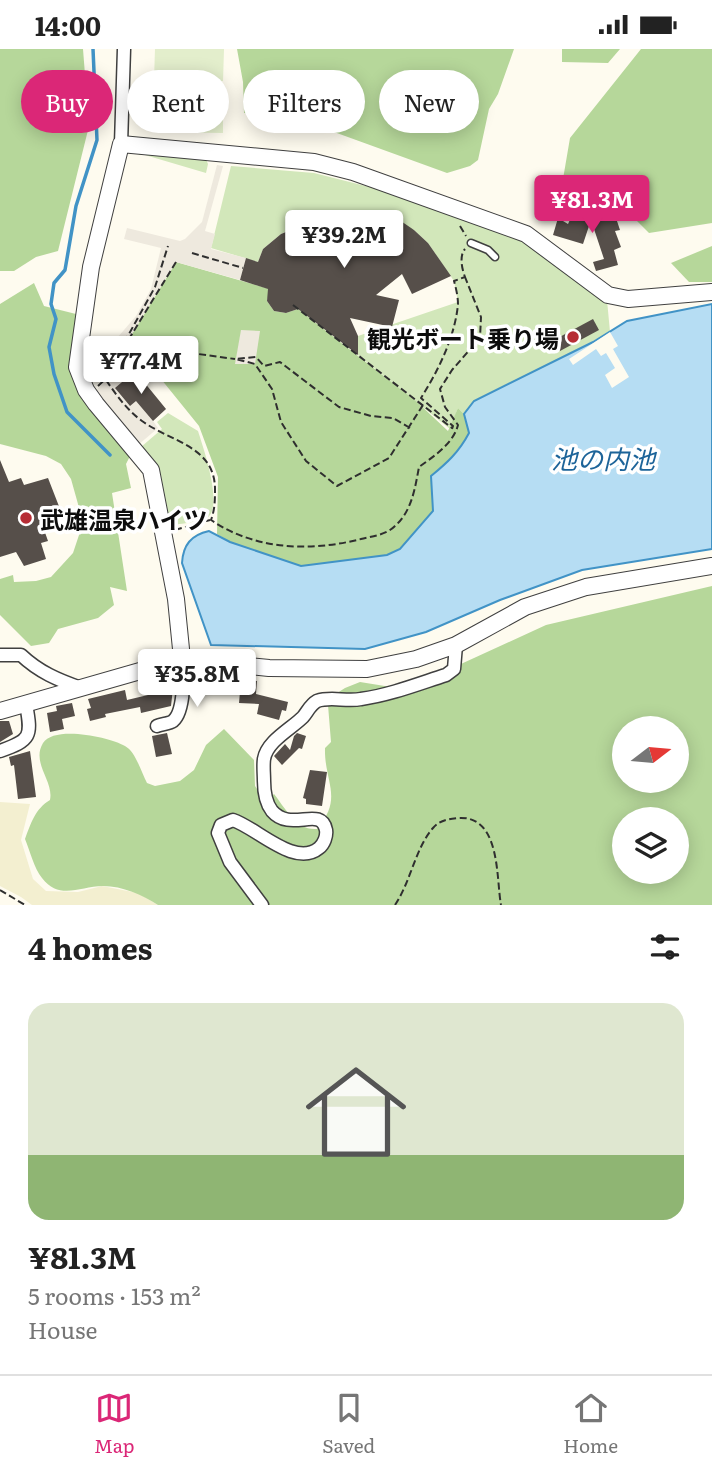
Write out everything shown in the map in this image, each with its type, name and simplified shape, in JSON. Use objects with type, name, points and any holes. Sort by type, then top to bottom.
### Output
[{"type":"street","points":[[124,49],[121,144],[91,267],[77,367],[91,397],[151,470],[176,599],[184,672],[180,712],[173,722],[157,726]]},
{"type":"street","points":[[121,144],[314,162],[354,172],[526,234],[608,295],[628,299],[712,292]]},
{"type":"street","points":[[0,711],[182,659],[269,668],[367,669],[416,659],[456,645],[525,607],[586,587],[712,566]]},
{"type":"street","points":[[262,905],[230,862],[218,832],[221,825],[233,820],[243,823],[288,851],[306,855],[318,850],[327,833],[325,825],[319,819],[295,822],[284,820],[267,805],[264,758],[269,747],[317,701],[374,697],[446,675],[454,669],[456,645]]},
{"type":"street","points":[[0,655],[20,655],[34,667],[57,680],[82,689]]},
{"type":"street","points":[[0,751],[22,743],[27,736],[29,720],[26,704]]},
{"type":"lane","points":[[471,243],[488,250],[495,257]]},
{"type":"path","points":[[173,530],[211,520],[232,532],[276,545],[298,548],[346,543],[384,534],[396,526],[413,499],[419,467],[443,450],[458,425],[445,407],[440,389],[452,370],[481,338],[481,317],[462,268],[463,252],[471,243]]},
{"type":"path","points":[[93,390],[113,373],[114,361],[155,287],[168,246]]},
{"type":"path","points":[[192,254],[243,268]]},
{"type":"path","points":[[176,262],[124,347],[127,367],[154,348],[254,364],[272,389],[281,422],[306,461],[337,486],[390,458],[423,405]]},
{"type":"path","points":[[293,305],[452,429],[453,426],[421,398],[434,377],[452,329],[458,302],[454,281],[465,277]]},
{"type":"path","points":[[236,359],[256,357],[264,366],[280,362],[339,407],[371,416],[393,418],[410,428]]},
{"type":"path","points":[[105,379],[123,405],[144,422],[199,453],[211,465],[215,477],[215,507],[211,520]]},
{"type":"path","points":[[171,537],[173,523]]},
{"type":"path","points":[[395,905],[410,880],[421,846],[433,828],[441,821],[463,818],[482,828],[493,845],[501,905]]},
{"type":"path","points":[[0,890],[25,905]]},
{"type":"shaded area","points":[[217,165],[223,166],[205,231],[215,234],[211,249],[246,258],[240,280],[176,262],[124,347],[123,355],[127,366],[135,371],[166,409],[153,421],[158,428],[138,445],[93,393],[118,370],[115,345],[151,289],[161,248],[124,239],[127,228],[180,241],[185,239],[202,222]]},
{"type":"shaded area","points":[[241,330],[260,331],[255,364],[235,364]]},
{"type":"shaded area","points":[[0,802],[30,804],[21,840],[33,879],[46,891],[78,892],[102,886],[138,893],[158,905],[32,905],[0,886]]},
{"type":"green space","points":[[0,49],[83,49],[85,70],[21,70],[21,133],[87,133],[58,251],[36,257],[14,271],[0,271]]},
{"type":"green space","points":[[155,49],[224,49],[223,70],[154,70]]},
{"type":"green space","points":[[237,49],[514,49],[498,94],[489,109],[478,160],[470,166],[447,173],[337,133],[365,133],[365,70],[243,70],[243,82]]},
{"type":"green space","points":[[562,49],[620,49],[608,63],[562,62]]},
{"type":"green space","points":[[641,49],[712,49],[712,223],[649,233],[617,201],[570,200],[563,179],[570,138]]},
{"type":"green space","points":[[138,150],[205,157],[208,164],[206,173],[139,155]]},
{"type":"green space","points":[[231,166],[314,173],[449,207],[524,236],[607,300],[610,332],[474,401],[464,414],[458,408],[450,429],[358,355],[358,336],[458,302],[454,281],[428,243],[414,230],[372,212],[325,216],[302,224],[281,234],[263,249],[258,262],[211,248]]},
{"type":"green space","points":[[712,246],[712,282],[689,282],[671,263]]},
{"type":"green space","points":[[176,262],[270,289],[267,301],[274,311],[286,313],[298,309],[417,402],[448,431],[458,408],[464,414],[469,433],[452,457],[431,476],[433,511],[401,549],[387,555],[301,566],[230,542],[217,534],[218,477],[199,426],[161,379],[127,367],[123,355],[124,347]]},
{"type":"green space","points":[[34,283],[44,306],[76,314],[71,352],[80,393],[131,454],[126,464],[131,488],[112,493],[127,591],[110,587],[114,605],[98,618],[58,629],[49,643],[31,646],[0,615],[0,579],[13,575],[14,582],[51,577],[73,553],[81,529],[71,479],[61,464],[46,456],[0,444],[0,304]]},
{"type":"green space","points":[[168,413],[198,431],[211,476],[213,502],[212,512],[207,518],[168,526],[141,447],[162,429],[157,422]]},
{"type":"green space","points":[[712,586],[712,905],[158,905],[132,892],[110,886],[71,891],[56,889],[42,878],[37,869],[25,839],[37,812],[50,800],[49,786],[40,758],[43,743],[49,738],[82,734],[125,746],[138,763],[147,783],[155,786],[180,781],[194,770],[206,745],[224,729],[254,760],[255,786],[266,802],[274,794],[298,822],[310,829],[317,829],[330,808],[331,799],[325,748],[331,742],[328,705],[331,697],[360,682],[391,687],[450,669],[546,625]]},
{"type":"water","name":"池の内池","points":[[712,304],[712,549],[582,570],[500,600],[426,632],[365,649],[211,645],[182,563],[186,546],[197,535],[209,531],[230,542],[301,566],[387,555],[400,549],[433,511],[431,476],[452,457],[465,440],[469,433],[464,414],[474,401],[593,342],[627,321]]},
{"type":"pier","points":[[610,332],[618,346],[613,349],[629,377],[612,388],[605,375],[615,368],[606,353],[601,356],[596,349],[573,365],[569,359]]},
{"type":"building","points":[[576,207],[603,219],[615,215],[620,230],[615,231],[621,247],[614,250],[618,265],[596,271],[593,262],[604,259],[591,220],[583,244],[553,235],[558,218],[568,224]]},
{"type":"building","points":[[372,212],[395,217],[414,230],[428,243],[451,276],[412,294],[402,274],[376,295],[399,300],[392,327],[350,318],[358,336],[358,355],[298,309],[286,313],[274,311],[267,301],[268,289],[240,280],[246,258],[258,262],[263,249],[281,234],[325,216]]},
{"type":"building","name":"観光ボート乗り場","points":[[593,319],[599,330],[560,351],[554,340]]},
{"type":"building","points":[[135,371],[166,409],[153,421],[136,401],[130,406],[115,388]]},
{"type":"building","name":"武雄温泉ハイツ","points":[[0,460],[9,482],[21,478],[24,485],[48,478],[62,514],[41,521],[48,541],[41,543],[46,559],[24,566],[16,552],[0,557]]},
{"type":"building","points":[[174,679],[171,706],[141,713],[140,707],[105,714],[106,717],[90,721],[87,709],[91,708],[88,699],[125,690],[127,700],[148,695],[146,686]]},
{"type":"building","points":[[241,680],[257,681],[256,694],[288,702],[286,711],[282,710],[279,720],[257,714],[259,704],[239,703]]},
{"type":"building","points":[[72,703],[75,716],[62,719],[64,729],[50,732],[47,713],[57,711],[56,706]]},
{"type":"building","points":[[0,721],[9,721],[13,734],[0,742]]},
{"type":"building","points":[[167,733],[172,754],[156,757],[152,736]]},
{"type":"building","points":[[297,733],[306,736],[302,749],[299,748],[282,765],[274,756],[285,744],[290,750]]},
{"type":"building","points":[[30,751],[36,797],[18,799],[14,765],[11,766],[9,757]]},
{"type":"building","points":[[310,770],[327,772],[322,806],[306,804],[306,799],[303,798]]},
{"type":"waterway","points":[[93,49],[97,140],[76,206],[65,270],[54,283],[51,304],[56,319],[49,347],[54,374],[67,412],[110,455]]},
{"type":"place","name":"観光ボート乗り場","points":[[573,337]]},
{"type":"place","name":"武雄温泉ハイツ","points":[[26,518]]}]
